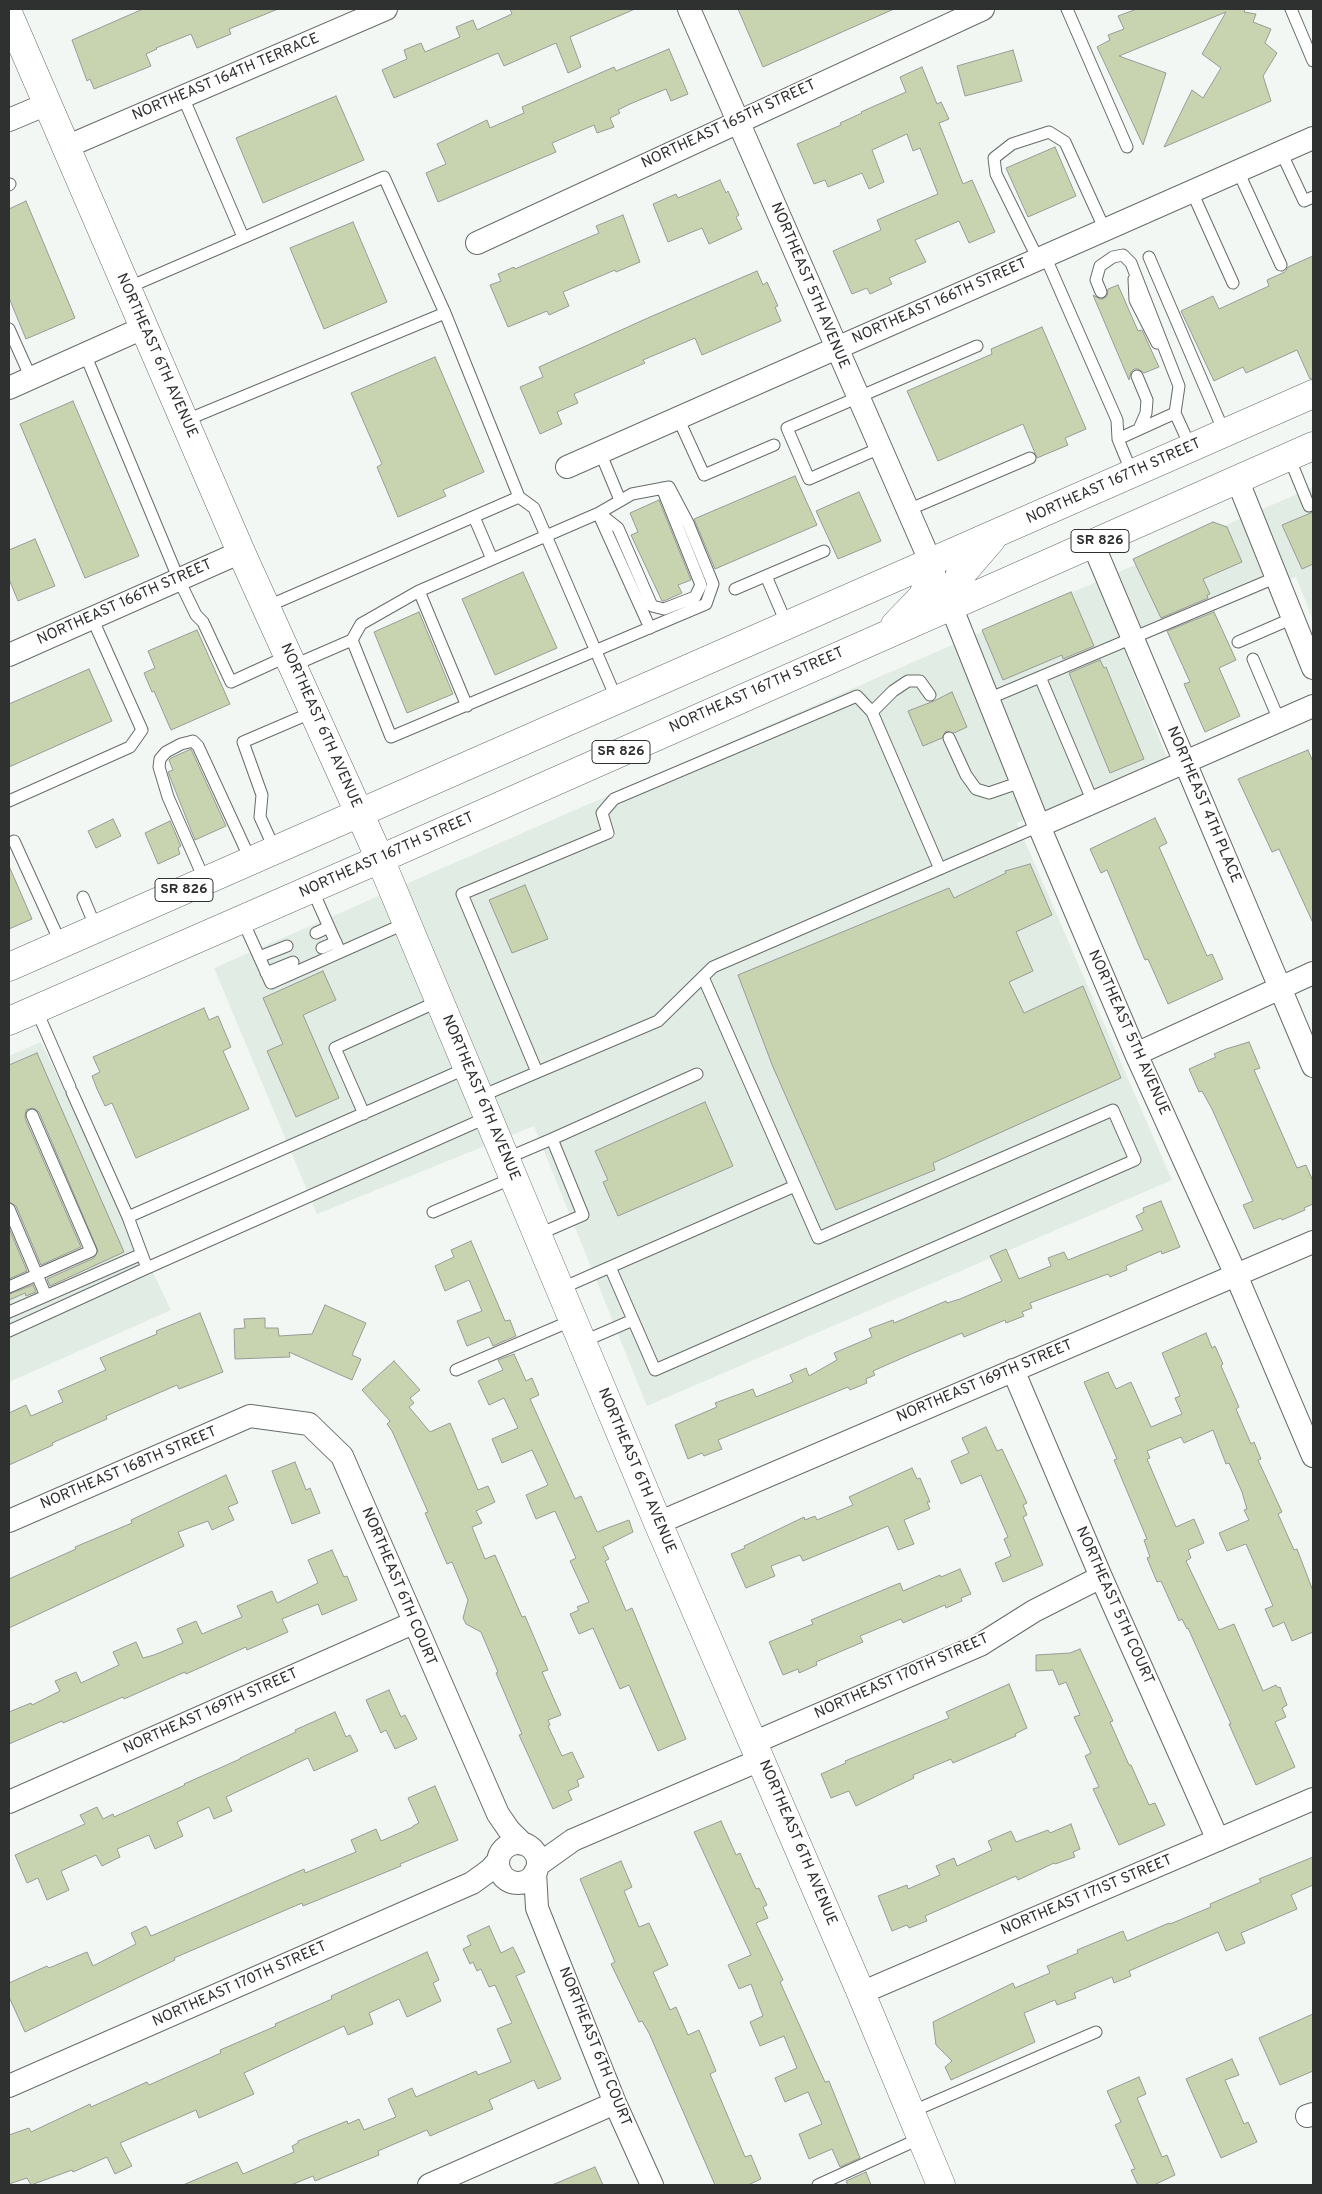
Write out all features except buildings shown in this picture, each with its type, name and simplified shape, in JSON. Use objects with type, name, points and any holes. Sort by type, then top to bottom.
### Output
[{"type":"main road","name":"NORTHEAST 6TH AVENUE","points":[[9,15],[241,552],[380,859],[658,1522],[861,1993],[941,2185]]},
{"type":"main road","name":"NORTHEAST 167TH STREET","points":[[9,967],[1313,394]]},
{"type":"main road","name":"NORTHEAST 167TH STREET","points":[[9,1021],[1313,446]]},
{"type":"main road","points":[[952,606],[952,593],[959,577],[997,534]]},
{"type":"main road","points":[[886,635],[922,597],[931,578],[931,563]]},
{"type":"street","name":"NORTHEAST 164TH TERRACE","points":[[66,147],[386,9]]},
{"type":"street","name":"NORTHEAST 5TH AVENUE","points":[[689,9],[931,563]]},
{"type":"street","name":"NORTHEAST 165TH STREET","points":[[477,243],[983,9]]},
{"type":"street","points":[[9,120],[47,104]]},
{"type":"street","name":"NORTHEAST 166TH STREET","points":[[567,467],[1313,138]]},
{"type":"street","points":[[9,388],[143,328]]},
{"type":"street","points":[[1237,479],[1313,668]]},
{"type":"street","name":"NORTHEAST 4TH PLACE","points":[[1093,544],[1313,1066]]},
{"type":"street","name":"NORTHEAST 166TH STREET","points":[[9,655],[241,552]]},
{"type":"street","name":"NORTHEAST 5TH AVENUE","points":[[952,606],[1039,826],[1136,1054],[1236,1275],[1313,1456]]},
{"type":"street","points":[[1039,826],[1313,706]]},
{"type":"street","points":[[1136,1054],[1313,973]]},
{"type":"street","name":"NORTHEAST 169TH STREET","points":[[658,1522],[1313,1242]]},
{"type":"street","name":"NORTHEAST 5TH COURT","points":[[1013,1370],[1101,1576],[1218,1840]]},
{"type":"street","name":"NORTHEAST 168TH STREET","points":[[9,1521],[250,1416]]},
{"type":"street","name":"NORTHEAST 6TH COURT","points":[[250,1416],[309,1424],[342,1456],[498,1814],[532,1857],[537,1908],[616,2103],[652,2185]]},
{"type":"street","name":"NORTHEAST 170TH STREET","points":[[532,1857],[572,1840],[980,1645],[1034,1611],[1101,1576]]},
{"type":"street","name":"NORTHEAST 169TH STREET","points":[[9,1802],[413,1622]]},
{"type":"street","name":"NORTHEAST 171ST STREET","points":[[861,1993],[1313,1799]]},
{"type":"street","name":"NORTHEAST 6TH COURT","points":[[498,1814],[504,1869],[537,1908]]},
{"type":"street","points":[[511,1844],[532,1857],[527,1881],[504,1869],[511,1844]]},
{"type":"street","name":"NORTHEAST 170TH STREET","points":[[9,2086],[504,1869]]},
{"type":"street","points":[[428,2185],[616,2103]]},
{"type":"lane","points":[[1067,9],[1127,147]]},
{"type":"lane","points":[[1290,9],[1313,61]]},
{"type":"lane","points":[[183,97],[243,237]]},
{"type":"lane","points":[[1105,230],[1065,142],[1049,132],[1012,144],[994,158],[996,174],[1061,290],[1117,420],[1118,438],[1132,474]]},
{"type":"lane","points":[[1281,152],[1304,201],[1313,197]]},
{"type":"lane","points":[[1238,171],[1281,265]]},
{"type":"lane","points":[[126,288],[384,177],[445,314],[520,497],[534,508],[617,700]]},
{"type":"lane","points":[[1192,192],[1233,283]]},
{"type":"lane","points":[[1101,292],[1096,280],[1100,266],[1112,257],[1123,255],[1131,263],[1173,370],[1178,386],[1175,413],[1191,448]]},
{"type":"lane","points":[[1148,257],[1224,434]]},
{"type":"lane","points":[[184,421],[445,314]]},
{"type":"lane","points":[[9,329],[30,378]]},
{"type":"lane","points":[[880,448],[809,479],[787,428],[977,346]]},
{"type":"lane","points":[[85,354],[179,580],[196,615],[202,622],[230,682],[352,640],[361,624],[419,591],[598,513],[632,494],[669,487],[688,523],[713,584],[706,604],[391,737],[352,640]]},
{"type":"lane","points":[[1137,376],[1147,400],[1146,413],[1139,429]]},
{"type":"lane","points":[[1118,438],[1175,413]]},
{"type":"lane","points":[[678,418],[704,475],[774,445]]},
{"type":"lane","points":[[600,452],[620,500]]},
{"type":"lane","points":[[1289,457],[1309,506]]},
{"type":"lane","points":[[908,510],[1030,458]]},
{"type":"lane","points":[[598,513],[618,528],[652,606],[664,609],[695,596],[702,585],[662,488]]},
{"type":"lane","points":[[266,607],[520,497]]},
{"type":"lane","points":[[598,513],[650,628]]},
{"type":"lane","points":[[474,517],[492,559]]},
{"type":"lane","points":[[735,589],[824,551]]},
{"type":"lane","points":[[766,576],[787,626]]},
{"type":"lane","points":[[988,698],[1277,577]]},
{"type":"lane","points":[[419,591],[467,706]]},
{"type":"lane","points":[[9,800],[130,747],[142,730],[92,618]]},
{"type":"lane","points":[[1238,642],[1294,618]]},
{"type":"lane","points":[[1253,659],[1279,720]]},
{"type":"lane","points":[[1040,677],[1093,802]]},
{"type":"lane","points":[[872,712],[893,691],[908,681],[920,681],[930,695]]},
{"type":"lane","points":[[537,1072],[462,894],[608,833],[602,813],[614,800],[857,696],[872,712],[940,869]]},
{"type":"lane","points":[[275,850],[260,817],[262,795],[243,742],[313,712]]},
{"type":"lane","points":[[949,738],[966,775],[976,789],[989,792],[1021,782]]},
{"type":"lane","points":[[205,881],[168,797],[160,767],[160,759],[166,752],[181,744],[193,741],[198,746],[251,861]]},
{"type":"lane","points":[[9,1331],[147,1268],[483,1107],[537,1072],[658,1021],[713,968],[1039,826]]},
{"type":"lane","points":[[14,841],[60,944]]},
{"type":"lane","points":[[312,889],[338,947]]},
{"type":"lane","points":[[83,897],[96,928]]},
{"type":"lane","points":[[242,919],[271,983],[338,947],[406,923]]},
{"type":"lane","points":[[316,933],[329,927]]},
{"type":"lane","points":[[260,957],[287,946]]},
{"type":"lane","points":[[322,948],[338,947]]},
{"type":"lane","points":[[266,973],[293,962]]},
{"type":"lane","points":[[610,1267],[655,1370],[1135,1160],[1113,1110],[818,1238],[703,977]]},
{"type":"lane","points":[[364,1114],[335,1048],[439,1001]]},
{"type":"lane","points":[[36,1008],[128,1217],[147,1268]]},
{"type":"lane","points":[[128,1217],[467,1068]]},
{"type":"lane","points":[[433,1212],[509,1168],[552,1139],[697,1074]]},
{"type":"lane","points":[[9,1287],[91,1252],[32,1115]]},
{"type":"lane","points":[[537,1235],[583,1215],[552,1139]]},
{"type":"lane","points":[[560,1289],[795,1186]]},
{"type":"lane","points":[[9,1209],[46,1296]]},
{"type":"lane","points":[[9,1312],[142,1254]]},
{"type":"lane","points":[[456,1370],[578,1331],[633,1320]]},
{"type":"lane","points":[[911,2112],[1096,2032]]},
{"type":"lane","points":[[818,2185],[921,2138]]},
{"type":"shaded area","points":[[1313,487],[1313,620],[1296,577],[1124,649],[1167,758],[1017,823],[1172,1180],[647,1406],[534,1126],[317,1214],[214,968]]},
{"type":"shaded area","points":[[41,1042],[171,1310],[9,1382],[9,1056]]}]
